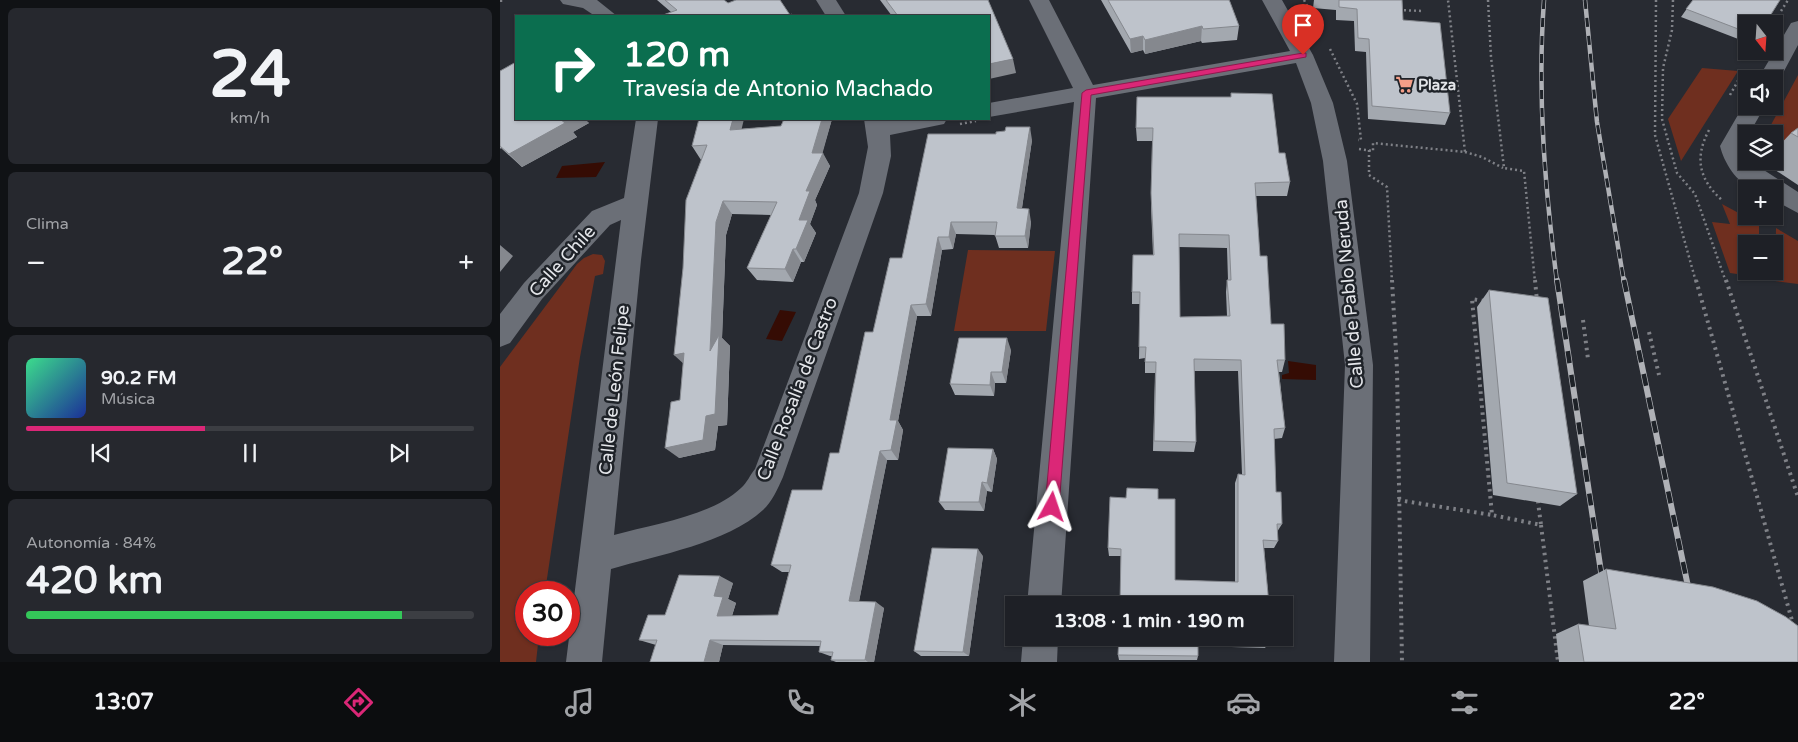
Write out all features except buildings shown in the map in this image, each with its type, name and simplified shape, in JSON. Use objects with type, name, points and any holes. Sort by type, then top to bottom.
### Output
[{"type":"street","points":[[570,0],[589,3],[606,15]]},
{"type":"street","points":[[826,0],[835,15]]},
{"type":"street","points":[[1039,0],[1086,93],[1045,596]]},
{"type":"street","name":"Calle de Pablo Neruda","points":[[1272,0],[1303,55],[1322,103],[1335,161],[1359,365],[1352,662]]},
{"type":"street","points":[[1774,70],[1798,29]]},
{"type":"street","points":[[990,110],[1303,55]]},
{"type":"street","points":[[1749,115],[1731,146],[1734,158],[1747,172],[1760,180]]},
{"type":"street","name":"Calle de León Felipe","points":[[584,662],[646,120]]},
{"type":"street","points":[[877,124],[924,120]]},
{"type":"street","name":"Calle Rosalía de Castro","points":[[596,557],[706,525],[732,514],[753,498],[766,477],[872,193],[881,155],[877,124]]},
{"type":"street","points":[[1783,195],[1798,204]]},
{"type":"street","name":"Calle Chile","points":[[500,334],[533,291],[594,224],[601,218],[635,203]]},
{"type":"street","points":[[1039,662],[1040,646]]},
{"type":"path","points":[[501,0],[502,5]]},
{"type":"path","points":[[1448,0],[1465,152]]},
{"type":"path","points":[[1488,0],[1491,57],[1504,168]]},
{"type":"path","points":[[1656,0],[1656,135],[1795,632]]},
{"type":"path","points":[[1673,0],[1672,30],[1663,68],[1662,119],[1677,174],[1695,194],[1714,242],[1798,497]]},
{"type":"path","points":[[1305,3],[1315,3]]},
{"type":"path","points":[[1396,9],[1423,11]]},
{"type":"path","points":[[1402,662],[1396,370],[1386,187],[1369,175],[1369,150],[1373,151],[1374,143],[1465,152],[1482,157],[1504,168],[1524,171],[1538,310]]},
{"type":"path","points":[[1491,302],[1472,299],[1492,515]]},
{"type":"path","points":[[1584,320],[1588,359]]},
{"type":"path","points":[[1649,332],[1659,375]]},
{"type":"path","points":[[1398,500],[1541,525]]},
{"type":"path","points":[[1538,502],[1558,662]]},
{"type":"shaded area","points":[[1702,68],[1738,71],[1681,161],[1668,119]]},
{"type":"shaded area","points":[[1798,75],[1798,139],[1783,149],[1783,125],[1771,125],[1776,115],[1783,115],[1783,103]]},
{"type":"shaded area","points":[[605,162],[596,177],[556,178],[562,166]]},
{"type":"shaded area","points":[[1722,204],[1738,213],[1738,225],[1759,225],[1759,235],[1738,235],[1738,274],[1730,273],[1712,222],[1730,224]]},
{"type":"shaded area","points":[[1776,228],[1798,241],[1798,284],[1775,281],[1783,280],[1783,235],[1776,235]]},
{"type":"shaded area","points":[[968,250],[1055,251],[1046,331],[954,331]]},
{"type":"shaded area","points":[[593,254],[602,255],[605,261],[603,274],[595,276],[580,357],[547,581],[515,581],[515,646],[538,646],[536,662],[500,662],[500,367],[577,264]]},
{"type":"shaded area","points":[[780,310],[796,312],[782,341],[766,339]]},
{"type":"shaded area","points":[[1288,361],[1316,365],[1316,380],[1282,379],[1282,375],[1289,373]]},
{"type":"railway","points":[[1544,0],[1541,71],[1543,141],[1557,282]]},
{"type":"railway","points":[[1585,0],[1597,122],[1624,282]]},
{"type":"railway","points":[[1557,280],[1603,585]]},
{"type":"railway","points":[[1624,280],[1690,596]]},
{"type":"place","name":"Plaza","points":[[1404,85]]},
{"type":"route","points":[[1052,507],[1086,93],[1303,55]]}]
